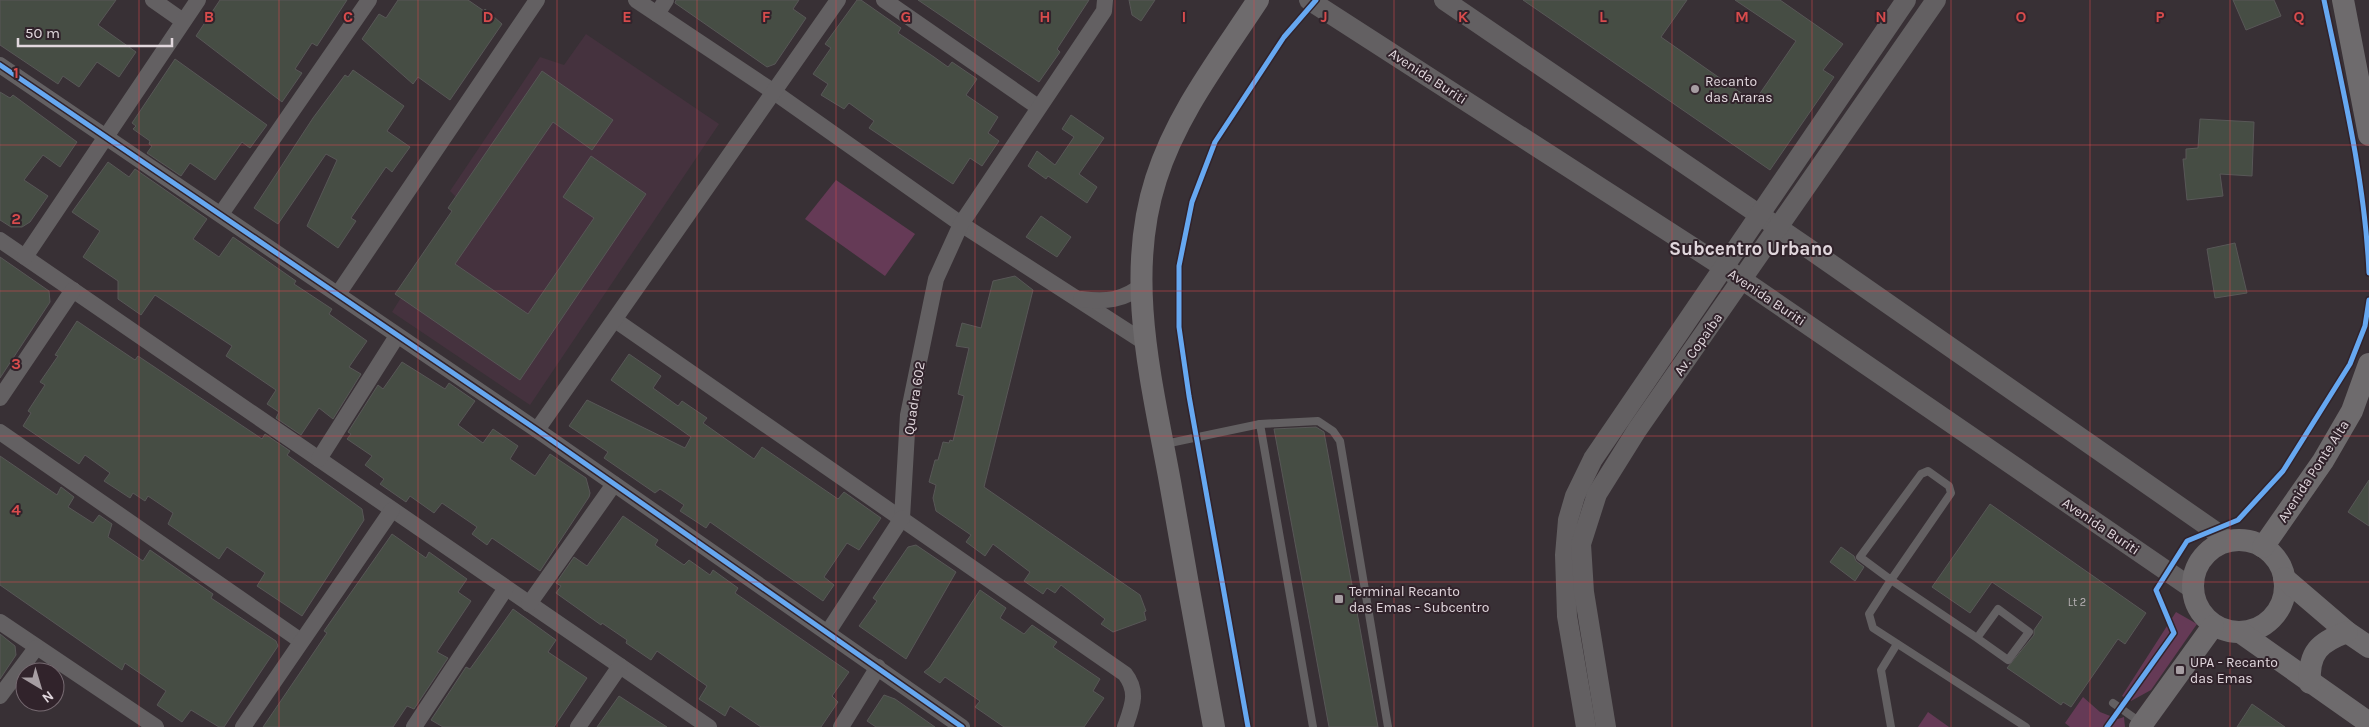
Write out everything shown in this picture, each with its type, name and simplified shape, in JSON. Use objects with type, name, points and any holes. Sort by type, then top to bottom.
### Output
[{"type":"main road","points":[[1214,727],[1144,342],[1140,258],[1146,217],[1168,145],[1188,105],[1258,0]]},
{"type":"main road","points":[[2343,0],[2369,135]]},
{"type":"main road","name":"Avenida Ponte Alta","points":[[2263,546],[2323,461],[2352,411],[2369,364]]},
{"type":"main road","points":[[2229,541],[2249,541],[2263,546],[2274,556],[2282,569],[2284,578],[2283,599],[2277,613],[2266,624],[2252,631],[2221,630],[2213,626],[2198,610],[2192,580],[2197,565],[2207,552],[2219,544],[2229,541]]},
{"type":"main road","points":[[2284,578],[2347,632],[2369,647]]},
{"type":"main road","points":[[2141,725],[2213,626]]},
{"type":"main road","points":[[2240,632],[2369,723]]},
{"type":"main road","points":[[2310,683],[2311,660],[2318,648],[2332,638],[2347,632]]},
{"type":"street","points":[[153,0],[183,21]]},
{"type":"street","points":[[25,257],[198,0]]},
{"type":"street","points":[[222,214],[369,0]]},
{"type":"street","points":[[338,294],[537,0]]},
{"type":"street","points":[[636,0],[774,92],[961,224],[1144,342]]},
{"type":"street","points":[[657,14],[666,0]]},
{"type":"street","points":[[537,430],[838,0]]},
{"type":"street","points":[[884,0],[1038,107]]},
{"type":"street","name":"Quadra 602","points":[[902,518],[908,415],[936,279],[961,224],[1104,11],[1105,0]]},
{"type":"street","name":"Avenida Buriti","points":[[1310,0],[1725,268],[2193,589]]},
{"type":"street","points":[[1444,0],[1760,215],[2229,541]]},
{"type":"street","name":"Av. Copaíba","points":[[1586,727],[1567,616],[1565,555],[1568,520],[1572,504],[1593,459],[1906,0]]},
{"type":"street","name":"Av. Copaíba","points":[[1606,727],[1584,592],[1581,544],[1597,494],[1637,430],[1936,0]]},
{"type":"street","points":[[0,65],[104,137],[222,214],[537,430],[962,727]]},
{"type":"street","points":[[0,240],[708,727]]},
{"type":"street","points":[[1079,299],[1097,301],[1117,299],[1132,294],[1142,284]]},
{"type":"street","points":[[0,398],[73,290]]},
{"type":"street","points":[[615,320],[1125,674],[1131,682],[1134,701],[1125,727]]},
{"type":"street","points":[[319,459],[398,336]]},
{"type":"street","points":[[0,432],[301,641]]},
{"type":"street","points":[[530,604],[614,484]]},
{"type":"street","points":[[243,727],[392,510]]},
{"type":"street","points":[[828,632],[902,518]]},
{"type":"street","points":[[414,727],[506,588]]},
{"type":"street","points":[[0,622],[156,727]]},
{"type":"street","points":[[0,696],[36,648]]},
{"type":"street","points":[[578,727],[620,666]]},
{"type":"street","points":[[841,727],[878,667]]},
{"type":"lane","points":[[1163,444],[1260,424],[1318,421],[1333,431],[1340,441],[1388,727]]},
{"type":"lane","points":[[1260,424],[1313,727]]},
{"type":"lane","points":[[1977,638],[1998,609],[2029,632],[2008,660],[1891,580],[1860,557],[1921,474],[1928,471],[1949,486],[1951,493],[1891,580],[1872,608],[1870,621],[1873,628],[2026,727]]},
{"type":"lane","points":[[1891,727],[1881,670],[1898,644]]},
{"type":"lane","points":[[2113,703],[2141,725]]},
{"type":"shaded area","points":[[586,34],[719,124],[530,405],[392,312],[461,202],[450,191],[540,57],[564,65]]},
{"type":"shaded area","points":[[836,180],[915,234],[885,276],[805,219]]},
{"type":"shaded area","points":[[2176,612],[2197,624],[2151,690],[2131,701],[2122,696]]},
{"type":"shaded area","points":[[2083,697],[2100,712],[2118,719],[2124,717],[2125,727],[2070,727],[2065,723]]},
{"type":"shaded area","points":[[1928,712],[1949,727],[1918,727]]},
{"type":"building","points":[[0,0],[116,0],[98,25],[136,52],[119,77],[97,62],[79,87],[63,76],[58,84],[0,45]]},
{"type":"building","points":[[220,0],[347,0],[317,46],[312,43],[295,69],[302,73],[282,102],[196,36]]},
{"type":"building","points":[[398,0],[468,0],[484,11],[485,9],[502,24],[450,100],[418,77],[413,84],[362,39],[379,14],[386,18]]},
{"type":"building","points":[[676,0],[799,0],[793,9],[806,18],[775,64],[767,67],[675,3]]},
{"type":"building","points":[[857,0],[861,0],[901,28],[898,33],[948,67],[952,62],[977,79],[966,95],[998,117],[988,133],[999,141],[982,166],[970,158],[953,184],[869,128],[874,121],[849,103],[844,109],[821,95],[828,84],[813,74],[831,48],[825,44]]},
{"type":"building","points":[[918,0],[1089,0],[1057,49],[1060,52],[1039,82]]},
{"type":"building","points":[[1129,0],[1155,0],[1141,21],[1132,15]]},
{"type":"building","name":"Recanto das Araras","points":[[1523,0],[1687,0],[1661,37],[1754,102],[1796,41],[1735,0],[1780,0],[1843,44],[1823,70],[1834,77],[1770,170]]},
{"type":"building","points":[[2233,0],[2274,0],[2281,16],[2246,30]]},
{"type":"building","points":[[175,59],[267,125],[250,148],[242,142],[215,180],[190,163],[181,176],[147,153],[152,146],[149,144],[150,141],[133,129],[136,126],[132,123]]},
{"type":"building","points":[[353,70],[404,106],[387,131],[410,147],[392,172],[386,167],[351,218],[356,221],[338,248],[307,226],[337,160],[326,154],[278,224],[254,208],[313,118],[345,75],[348,77]]},
{"type":"building","points":[[542,71],[613,120],[592,150],[553,122],[455,264],[528,314],[594,218],[563,197],[591,156],[646,194],[520,380],[395,294],[452,211],[448,208]]},
{"type":"building","points":[[0,92],[10,98],[13,95],[77,142],[60,167],[43,155],[24,180],[48,196],[30,222],[22,227],[11,227],[0,220]]},
{"type":"building","points":[[1071,115],[1104,138],[1079,174],[1097,187],[1087,203],[1048,176],[1046,179],[1028,166],[1037,151],[1055,165],[1074,137],[1062,129]]},
{"type":"building","points":[[2200,119],[2254,122],[2252,176],[2220,174],[2223,196],[2187,200],[2183,159],[2186,159],[2186,149],[2198,148]]},
{"type":"building","points":[[108,162],[129,177],[135,169],[207,219],[193,239],[219,257],[233,237],[296,281],[294,284],[332,309],[329,314],[367,341],[349,367],[361,374],[333,419],[319,408],[301,435],[276,418],[279,412],[267,404],[276,390],[226,356],[232,346],[155,295],[141,315],[118,299],[118,281],[83,257],[100,231],[72,212]]},
{"type":"building","points":[[1041,216],[1071,237],[1057,257],[1026,237]]},
{"type":"building","points":[[2235,243],[2247,293],[2215,298],[2207,249]]},
{"type":"building","points":[[0,257],[49,291],[50,302],[0,378]]},
{"type":"building","points":[[1015,276],[1033,290],[984,487],[1140,595],[1146,611],[1144,612],[1146,620],[1113,632],[1101,624],[1105,619],[1061,585],[1055,593],[1047,588],[1043,594],[1024,581],[1030,572],[993,544],[985,556],[966,542],[971,535],[936,511],[933,498],[936,485],[929,482],[935,460],[938,460],[943,442],[949,443],[950,440],[953,441],[964,396],[958,394],[969,348],[956,346],[962,323],[981,328],[993,281]]},
{"type":"building","points":[[77,321],[135,360],[138,356],[262,439],[265,434],[290,451],[287,455],[362,509],[364,520],[302,616],[257,586],[265,573],[227,547],[219,559],[168,524],[173,513],[148,496],[145,501],[133,493],[130,498],[104,481],[110,473],[85,455],[79,464],[23,426],[31,413],[28,411],[45,385],[40,382],[58,356],[55,355]]},
{"type":"building","points":[[629,354],[661,376],[653,388],[678,406],[682,401],[707,418],[703,423],[754,459],[762,447],[838,499],[844,492],[881,518],[859,550],[847,543],[824,577],[834,585],[823,601],[710,522],[706,528],[680,511],[684,505],[660,489],[655,493],[604,458],[608,452],[569,426],[587,400],[685,448],[691,437],[611,380]]},
{"type":"building","points":[[402,362],[445,389],[449,383],[475,401],[458,425],[483,443],[493,429],[518,446],[510,459],[535,476],[550,454],[586,478],[590,493],[589,497],[540,571],[492,538],[487,545],[472,534],[477,527],[442,503],[434,513],[410,496],[406,502],[380,484],[384,479],[365,465],[372,456],[347,439],[351,434],[348,432],[378,385],[383,389]]},
{"type":"building","points":[[1316,427],[1324,432],[1378,727],[1329,727],[1274,429]]},
{"type":"building","points":[[0,456],[57,495],[61,487],[74,497],[68,507],[93,523],[99,515],[112,524],[108,537],[143,561],[150,550],[213,594],[211,598],[276,641],[278,646],[224,727],[219,727],[191,710],[182,722],[157,705],[166,691],[125,663],[122,670],[0,585]]},
{"type":"building","points":[[2369,480],[2369,526],[2348,512]]},
{"type":"building","points":[[1990,504],[2146,613],[2125,644],[2118,639],[2071,707],[2063,702],[2061,705],[2007,668],[2034,635],[2034,630],[2043,617],[1992,582],[1970,613],[1932,587]]},
{"type":"building","points":[[623,516],[658,540],[655,545],[684,565],[689,560],[710,575],[713,570],[738,588],[735,593],[849,672],[832,696],[838,702],[821,727],[761,727],[730,706],[725,716],[699,699],[707,686],[657,651],[651,660],[626,643],[627,640],[602,623],[601,625],[556,593],[561,586],[556,583],[574,557],[587,566]]},
{"type":"building","points":[[392,534],[426,558],[429,552],[467,579],[458,592],[471,601],[437,652],[448,658],[414,709],[407,706],[393,727],[263,727],[327,633],[324,631]]},
{"type":"building","points":[[916,545],[956,572],[906,659],[859,626],[877,601],[873,598],[908,547]]},
{"type":"building","points":[[1841,547],[1854,556],[1856,561],[1864,567],[1855,581],[1830,562]]},
{"type":"building","points":[[980,590],[1006,608],[1000,618],[1024,634],[1032,625],[1057,642],[1053,647],[1100,679],[1093,691],[1104,698],[1084,727],[1004,727],[975,707],[980,701],[945,677],[940,683],[924,672],[930,667]]},
{"type":"building","points":[[513,609],[556,640],[548,652],[587,678],[554,727],[443,727],[431,720],[466,667],[470,669]]},
{"type":"building","points":[[0,634],[15,646],[16,655],[0,679]]},
{"type":"building","points":[[884,695],[895,699],[935,727],[876,727],[867,721]]},
{"type":"building","points":[[619,696],[639,709],[667,727],[597,727]]},
{"type":"building","points":[[2252,704],[2285,727],[2237,727]]},
{"type":"cycle path","points":[[1248,727],[1189,396],[1179,327],[1179,266],[1192,202],[1215,142],[1284,37],[1316,0]]},
{"type":"cycle path","points":[[2324,0],[2346,102],[2358,170],[2367,239],[2369,273]]},
{"type":"cycle path","points":[[0,65],[537,430],[962,727]]},
{"type":"cycle path","points":[[2107,727],[2174,633],[2156,590],[2187,541],[2238,520],[2283,471],[2350,364],[2365,326],[2369,300]]},
{"type":"place","name":"Recanto das Araras","points":[[1695,89]]},
{"type":"place","name":"Terminal Recanto das Emas - Subcentro","points":[[1339,599]]},
{"type":"place","name":"UPA - Recanto das Emas","points":[[2180,670]]},
{"type":"district","name":"Subcentro Urbano","points":[[1751,248]]}]
